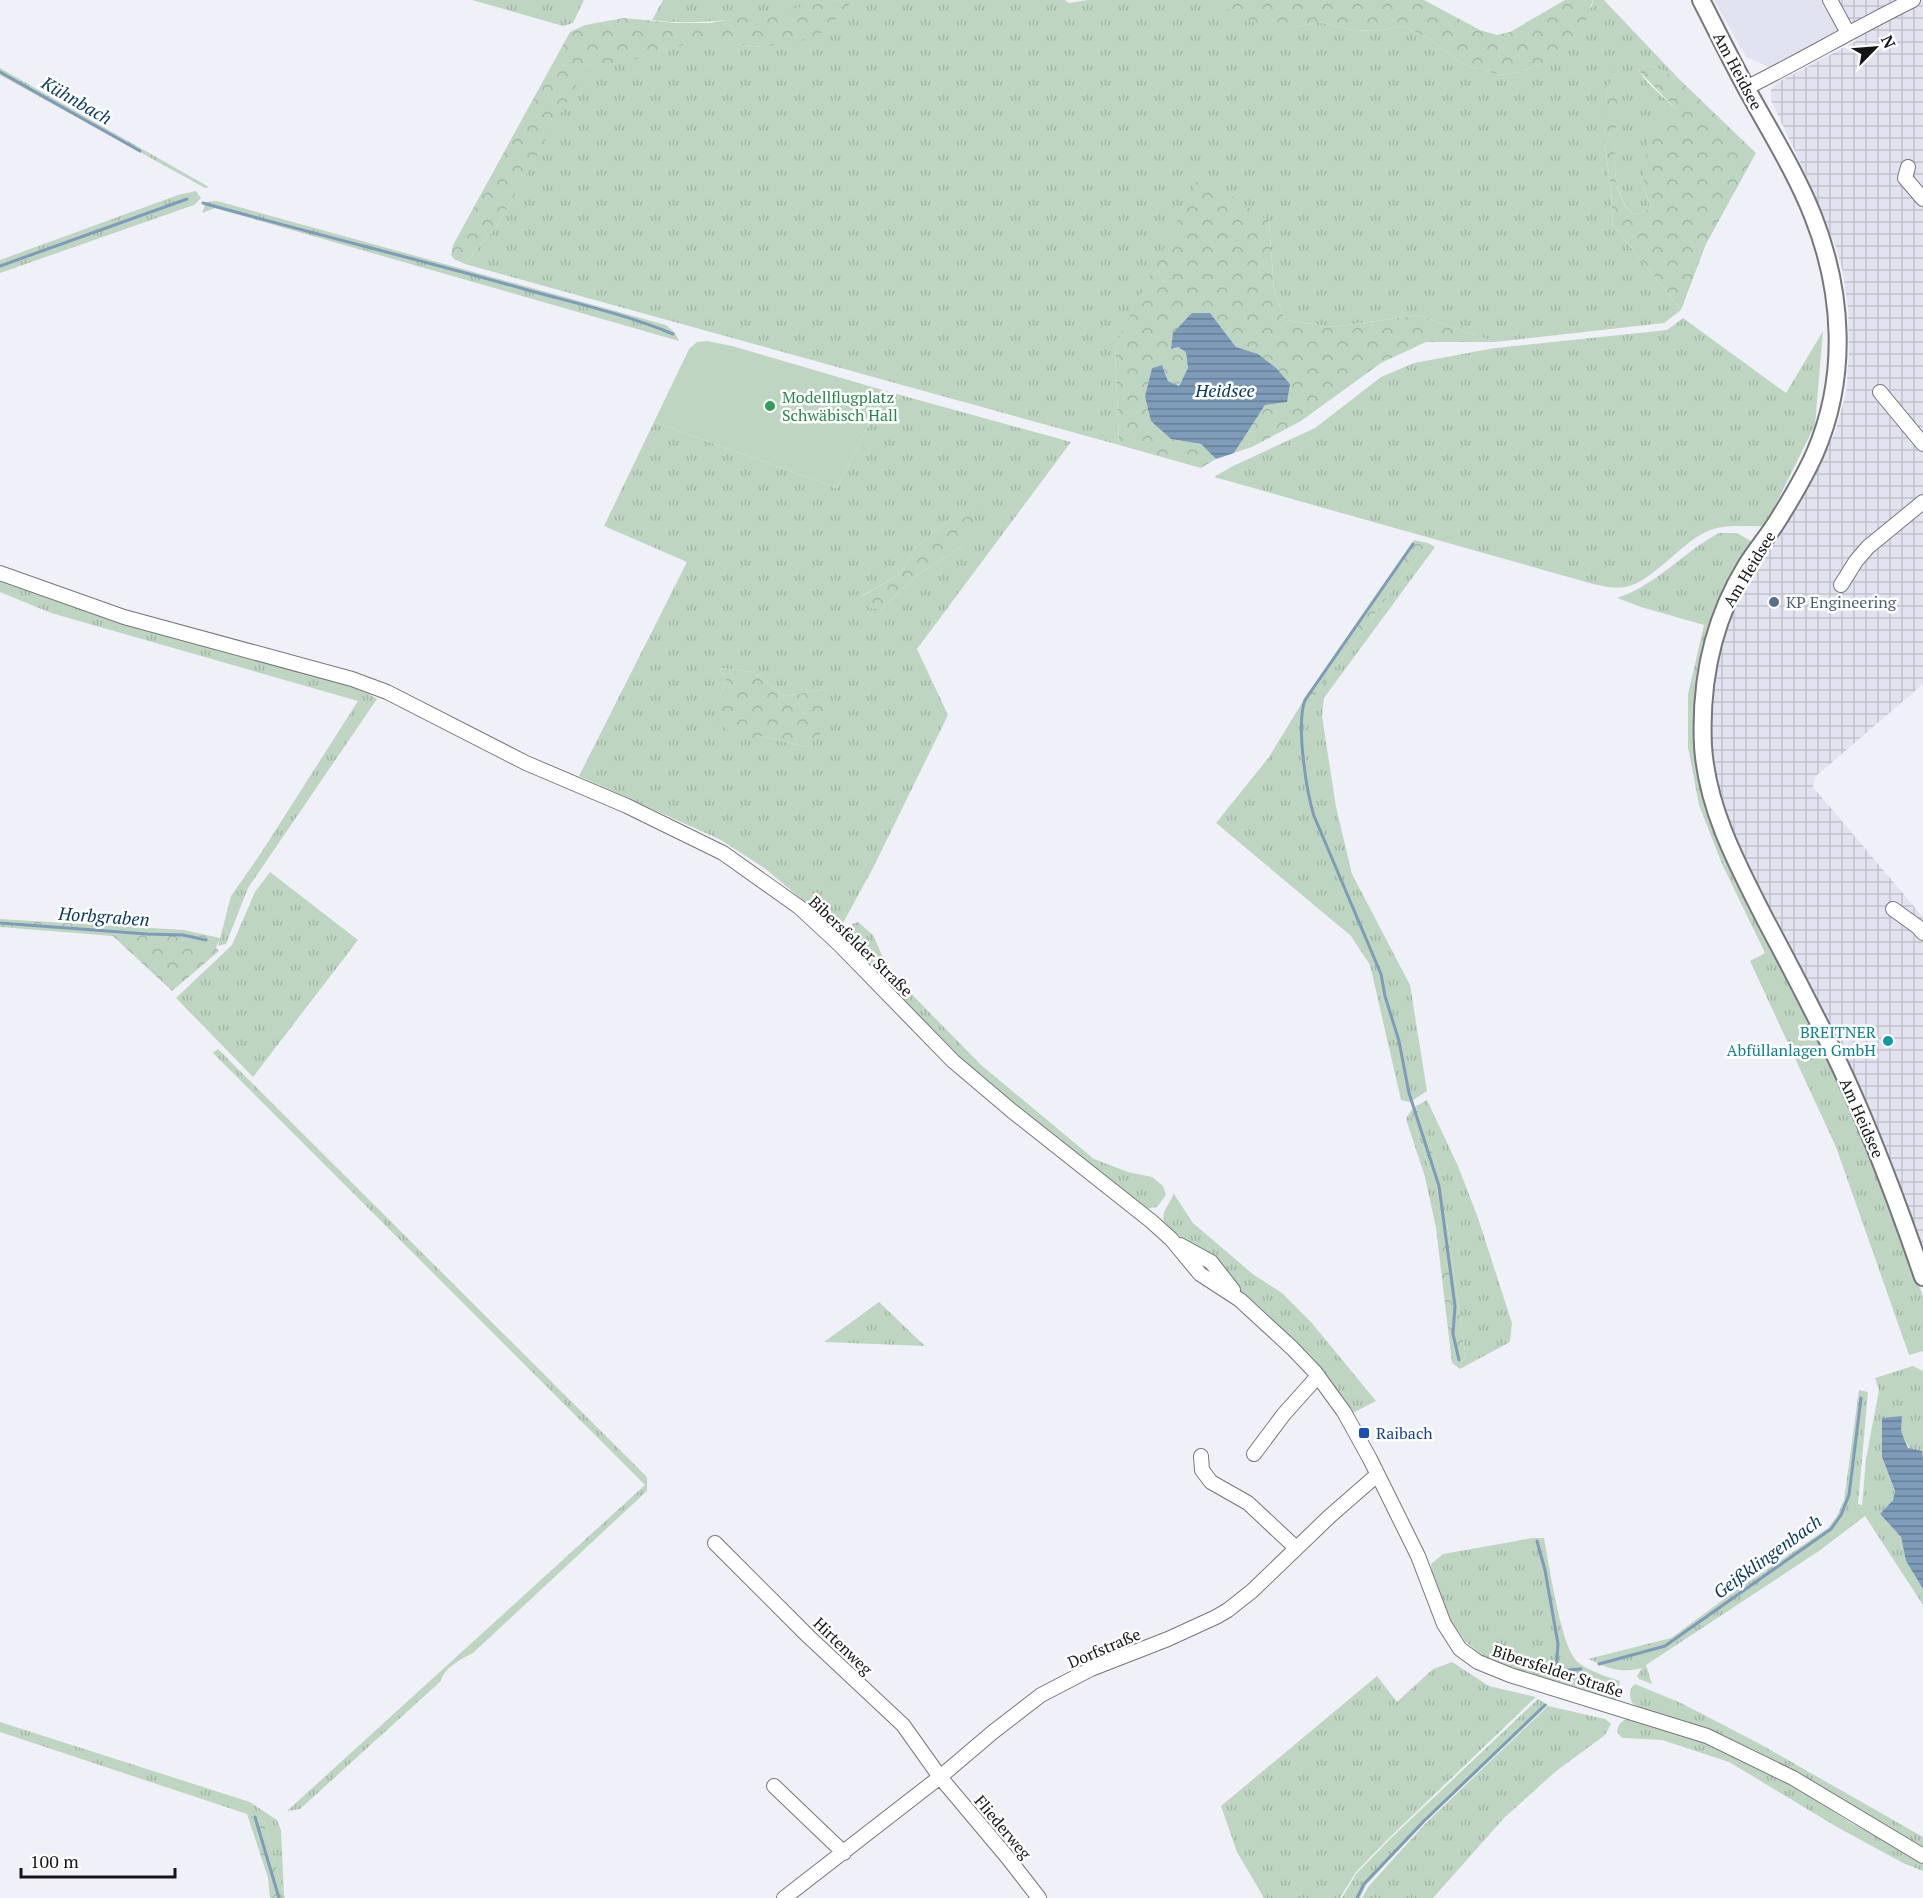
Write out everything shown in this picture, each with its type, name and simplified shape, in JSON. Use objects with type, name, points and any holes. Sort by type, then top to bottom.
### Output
[{"type":"main road","name":"Am Heidsee","points":[[1701,0],[1813,216],[1833,280],[1839,339],[1831,404],[1816,451],[1777,522],[1734,587],[1714,639],[1703,696],[1706,771],[1710,794],[1723,832],[1831,1048],[1872,1137],[1923,1277]]},
{"type":"street","points":[[1830,0],[1848,33]]},
{"type":"street","points":[[1746,88],[1912,0]]},
{"type":"street","points":[[1908,167],[1905,178],[1923,199]]},
{"type":"street","points":[[1880,392],[1923,444]]},
{"type":"street","points":[[1841,585],[1868,547],[1923,502]]},
{"type":"street","name":"Bibersfelder Straße","points":[[0,573],[124,617],[352,679],[387,692],[485,743],[723,853],[799,907],[840,945],[953,1062],[1171,1239],[1211,1262],[1240,1300],[1292,1348],[1318,1376],[1344,1412],[1377,1475],[1418,1556],[1444,1624],[1460,1649],[1478,1662],[1519,1677],[1707,1736],[1793,1778],[1923,1856]]},
{"type":"street","points":[[1893,909],[1923,933]]},
{"type":"street","points":[[1254,1454],[1284,1414],[1318,1376]]},
{"type":"street","points":[[1201,1456],[1202,1470],[1211,1482],[1248,1503],[1295,1547]]},
{"type":"street","name":"Dorfstraße","points":[[784,1898],[844,1853],[1041,1695],[1091,1669],[1168,1639],[1228,1610],[1252,1591],[1295,1547],[1377,1475]]},
{"type":"street","name":"Hirtenweg","points":[[715,1543],[808,1636],[903,1725],[940,1777]]},
{"type":"street","name":"Fliederweg","points":[[940,1777],[1039,1898]]},
{"type":"street","points":[[774,1786],[844,1853]]},
{"type":"shaded area","points":[[1714,0],[1836,0],[1849,26],[1769,67],[1746,57]]},
{"type":"shaded area","points":[[1836,0],[1923,0],[1923,684],[1816,776],[1813,787],[1923,917],[1923,1258],[1726,820],[1714,779],[1709,733],[1712,682],[1723,635],[1738,593],[1812,476],[1835,433],[1846,393],[1849,353],[1848,307],[1843,273],[1837,250],[1812,188],[1771,100],[1771,90],[1778,82],[1856,41]]},
{"type":"green space","points":[[472,0],[584,0],[573,23],[563,26]]},
{"type":"green space","points":[[663,0],[841,0],[747,18],[700,22],[652,20]]},
{"type":"green space","points":[[841,0],[853,0],[824,32],[801,40],[763,47],[734,44],[687,44],[616,65],[585,70],[499,223],[465,264],[451,255],[453,245],[570,32],[585,25],[624,18],[676,23],[710,23]]},
{"type":"green space","points":[[853,0],[1065,0],[1069,3],[1088,0],[1208,0],[1295,27],[1319,22],[1352,30],[1379,31],[1403,26],[1428,38],[1463,64],[1499,75],[1521,72],[1546,61],[1592,6],[1593,0],[1604,0],[1678,78],[1650,65],[1638,70],[1648,83],[1676,109],[1643,185],[1651,208],[1634,215],[1625,205],[1619,192],[1614,163],[1616,104],[1613,72],[1605,100],[1605,145],[1613,225],[1681,310],[1664,323],[1494,342],[1418,315],[1333,327],[1285,320],[1274,290],[1269,221],[1115,346],[1119,445],[465,264],[499,223],[584,70],[687,44],[734,44],[763,47]]},
{"type":"green space","points":[[1208,0],[1424,0],[1480,30],[1497,35],[1510,32],[1565,0],[1593,0],[1584,26],[1563,50],[1546,61],[1521,72],[1499,75],[1463,64],[1428,38],[1403,26],[1379,31],[1352,30],[1319,22],[1295,27],[1259,24]]},
{"type":"green space","points":[[1650,65],[1678,78],[1756,153],[1706,244],[1681,310],[1613,225],[1605,145],[1605,100],[1613,70],[1617,103],[1616,178],[1625,205],[1634,215],[1651,208],[1643,185],[1649,132],[1676,109],[1638,70]]},
{"type":"green space","points":[[0,68],[209,187],[205,188],[0,75]]},
{"type":"green space","points":[[1200,175],[1269,221],[1274,290],[1285,320],[1333,327],[1418,315],[1494,342],[1426,342],[1381,363],[1301,421],[1252,447],[1234,453],[1265,405],[1258,354],[1236,347],[1210,313],[1171,349],[1178,347],[1186,352],[1189,368],[1178,386],[1168,381],[1162,365],[1152,368],[1145,396],[1171,439],[1201,444],[1216,459],[1201,468],[1119,445],[1115,346]]},
{"type":"green space","points":[[196,191],[201,198],[194,205],[0,273],[0,260],[178,195]]},
{"type":"green space","points":[[217,201],[666,325],[675,333],[679,341],[215,208],[202,213],[206,202]]},
{"type":"green space","points":[[1683,318],[1786,393],[1823,331],[1815,425],[1765,526],[1728,526],[1706,532],[1696,537],[1655,571],[1635,584],[1617,588],[1593,584],[1214,477],[1315,428],[1381,377],[1414,363],[1495,348],[1667,330]]},
{"type":"green space","name":"Modellflugplatz Schwäbisch Hall","points":[[707,341],[732,346],[886,391],[837,488],[654,422],[689,349],[697,342]]},
{"type":"green space","points":[[886,391],[1071,442],[917,649],[948,715],[873,868],[843,923],[834,927],[767,870],[721,840],[579,776],[687,562],[604,526],[654,422],[837,488]],"holes":[[[951,519],[966,544],[916,576],[880,610],[863,595],[899,575],[915,548]],[[719,668],[753,672],[784,696],[827,689],[807,747],[762,736],[720,697],[726,679]]]},
{"type":"green space","points":[[978,506],[966,544],[916,576],[880,610],[870,608],[862,596],[899,575],[915,548],[951,519]]},
{"type":"green space","points":[[1719,533],[1737,533],[1754,543],[1722,601],[1699,774],[1861,1132],[1912,1263],[1923,1297],[1923,1351],[1909,1355],[1836,1147],[1750,961],[1765,953],[1722,864],[1699,805],[1688,747],[1688,694],[1704,625],[1617,598],[1645,585]]},
{"type":"green space","points":[[1414,540],[1428,543],[1326,679],[1307,710],[1308,693]]},
{"type":"green space","points":[[1428,543],[1435,547],[1324,698],[1322,716],[1336,807],[1352,874],[1410,985],[1427,1091],[1410,1102],[1401,1100],[1370,965],[1351,936],[1216,823],[1269,757],[1308,693],[1308,708],[1326,679]]},
{"type":"green space","points":[[0,578],[103,617],[241,657],[357,687],[377,699],[248,888],[226,944],[218,946],[231,896],[358,701],[51,613],[0,592]]},
{"type":"green space","points":[[719,668],[753,672],[784,696],[827,689],[823,731],[807,747],[762,736],[743,740],[717,723],[720,697],[726,679]]},
{"type":"green space","points":[[270,872],[358,940],[253,1077],[176,998],[232,945],[255,892]]},
{"type":"green space","points":[[0,919],[184,930],[220,938],[216,948],[219,951],[172,991],[113,936],[0,927]]},
{"type":"green space","points":[[858,922],[873,935],[889,971],[981,1065],[1094,1159],[1128,1172],[1152,1177],[1163,1186],[1166,1195],[1157,1207],[1145,1209],[995,1093],[846,943],[852,924]]},
{"type":"green space","points":[[218,1049],[647,1477],[647,1491],[473,1653],[449,1668],[441,1681],[300,1809],[287,1811],[645,1485],[213,1053]]},
{"type":"green space","points":[[1427,1100],[1458,1166],[1478,1218],[1512,1323],[1510,1342],[1460,1369],[1452,1363],[1466,1359],[1447,1223],[1436,1228],[1425,1177],[1406,1119],[1410,1112],[1430,1170],[1438,1167],[1416,1106]]},
{"type":"green space","points":[[1416,1106],[1438,1167],[1430,1170],[1410,1112]]},
{"type":"green space","points":[[1174,1194],[1193,1223],[1254,1275],[1282,1293],[1311,1322],[1376,1401],[1351,1414],[1239,1290],[1196,1248],[1163,1224],[1164,1212]]},
{"type":"green space","points":[[1447,1223],[1466,1359],[1452,1363],[1436,1228]]},
{"type":"green space","points":[[879,1302],[925,1346],[824,1342]]},
{"type":"green space","points":[[1913,1366],[1923,1371],[1923,1460],[1909,1448],[1901,1431],[1882,1457],[1895,1491],[1893,1500],[1880,1514],[1901,1537],[1906,1561],[1923,1589],[1923,1605],[1865,1516],[1819,1551],[1646,1665],[1652,1684],[1637,1676],[1642,1668],[1614,1669],[1588,1659],[1671,1638],[1828,1528],[1837,1516],[1844,1500],[1859,1390],[1868,1392],[1858,1504],[1862,1505],[1866,1459],[1879,1390],[1875,1378]]},
{"type":"green space","points":[[1544,1538],[1556,1601],[1565,1636],[1575,1659],[1583,1666],[1620,1681],[1616,1700],[1488,1660],[1466,1642],[1451,1621],[1433,1580],[1431,1564],[1443,1554]]},
{"type":"green space","points":[[1452,1662],[1489,1686],[1536,1697],[1389,1838],[1356,1872],[1340,1898],[1264,1898],[1237,1852],[1221,1806],[1377,1676],[1397,1702],[1433,1669]]},
{"type":"green space","points":[[1635,1684],[1681,1703],[1760,1744],[1923,1837],[1923,1849],[1758,1752],[1723,1735],[1638,1707],[1632,1703],[1630,1697]]},
{"type":"green space","points":[[1538,1699],[1548,1705],[1425,1822],[1366,1885],[1360,1898],[1342,1898],[1356,1874],[1390,1839]]},
{"type":"green space","points":[[1548,1706],[1605,1719],[1611,1724],[1605,1735],[1555,1772],[1504,1818],[1433,1898],[1362,1898],[1368,1887],[1425,1824]]},
{"type":"green space","points":[[1629,1718],[1732,1753],[1774,1774],[1851,1823],[1923,1861],[1923,1871],[1903,1863],[1837,1827],[1729,1762],[1662,1740],[1623,1738],[1617,1733],[1618,1727]]},
{"type":"green space","points":[[0,1722],[250,1802],[277,1820],[281,1830],[284,1895],[264,1822],[247,1814],[0,1732]]},
{"type":"green space","points":[[247,1814],[264,1822],[285,1898],[270,1898],[268,1878]]},
{"type":"water","name":"Heidsee","points":[[1192,313],[1210,313],[1236,347],[1258,354],[1276,368],[1290,384],[1287,402],[1265,405],[1234,453],[1216,459],[1201,444],[1171,439],[1151,421],[1145,396],[1152,368],[1162,365],[1168,381],[1179,386],[1188,368],[1186,352],[1178,347],[1171,349],[1173,333]]},
{"type":"water","points":[[1902,1416],[1901,1431],[1908,1448],[1922,1451],[1923,1589],[1906,1561],[1901,1537],[1880,1514],[1893,1500],[1895,1491],[1882,1457],[1882,1418]]},
{"type":"waterway","name":"Kühnbach","points":[[0,72],[140,151]]},
{"type":"waterway","points":[[0,266],[187,199]]},
{"type":"waterway","points":[[203,203],[599,309],[673,334]]},
{"type":"waterway","points":[[1413,544],[1305,700],[1301,725],[1305,774],[1314,816],[1381,974],[1385,996],[1399,1041],[1409,1093],[1439,1186],[1455,1306],[1453,1334],[1459,1360]]},
{"type":"waterway","name":"Horbgraben","points":[[0,923],[183,935],[206,940]]},
{"type":"waterway","name":"Geißklingenbach","points":[[1599,1664],[1665,1646],[1831,1529],[1841,1515],[1849,1495],[1861,1398]]},
{"type":"waterway","name":"Geißklingenbach","points":[[1537,1541],[1545,1570],[1558,1644],[1556,1671],[1581,1669]]},
{"type":"waterway","name":"Geißklingenbach","points":[[1357,1898],[1364,1884],[1424,1821],[1545,1705]]},
{"type":"waterway","points":[[255,1817],[279,1898]]},
{"type":"place","name":"Modellflugplatz Schwäbisch Hall","points":[[770,406]]},
{"type":"place","name":"KP Engineering","points":[[1774,602]]},
{"type":"place","name":"BREITNER Abfüllanlagen GmbH","points":[[1888,1041]]},
{"type":"place","name":"Raibach","points":[[1364,1433]]}]
